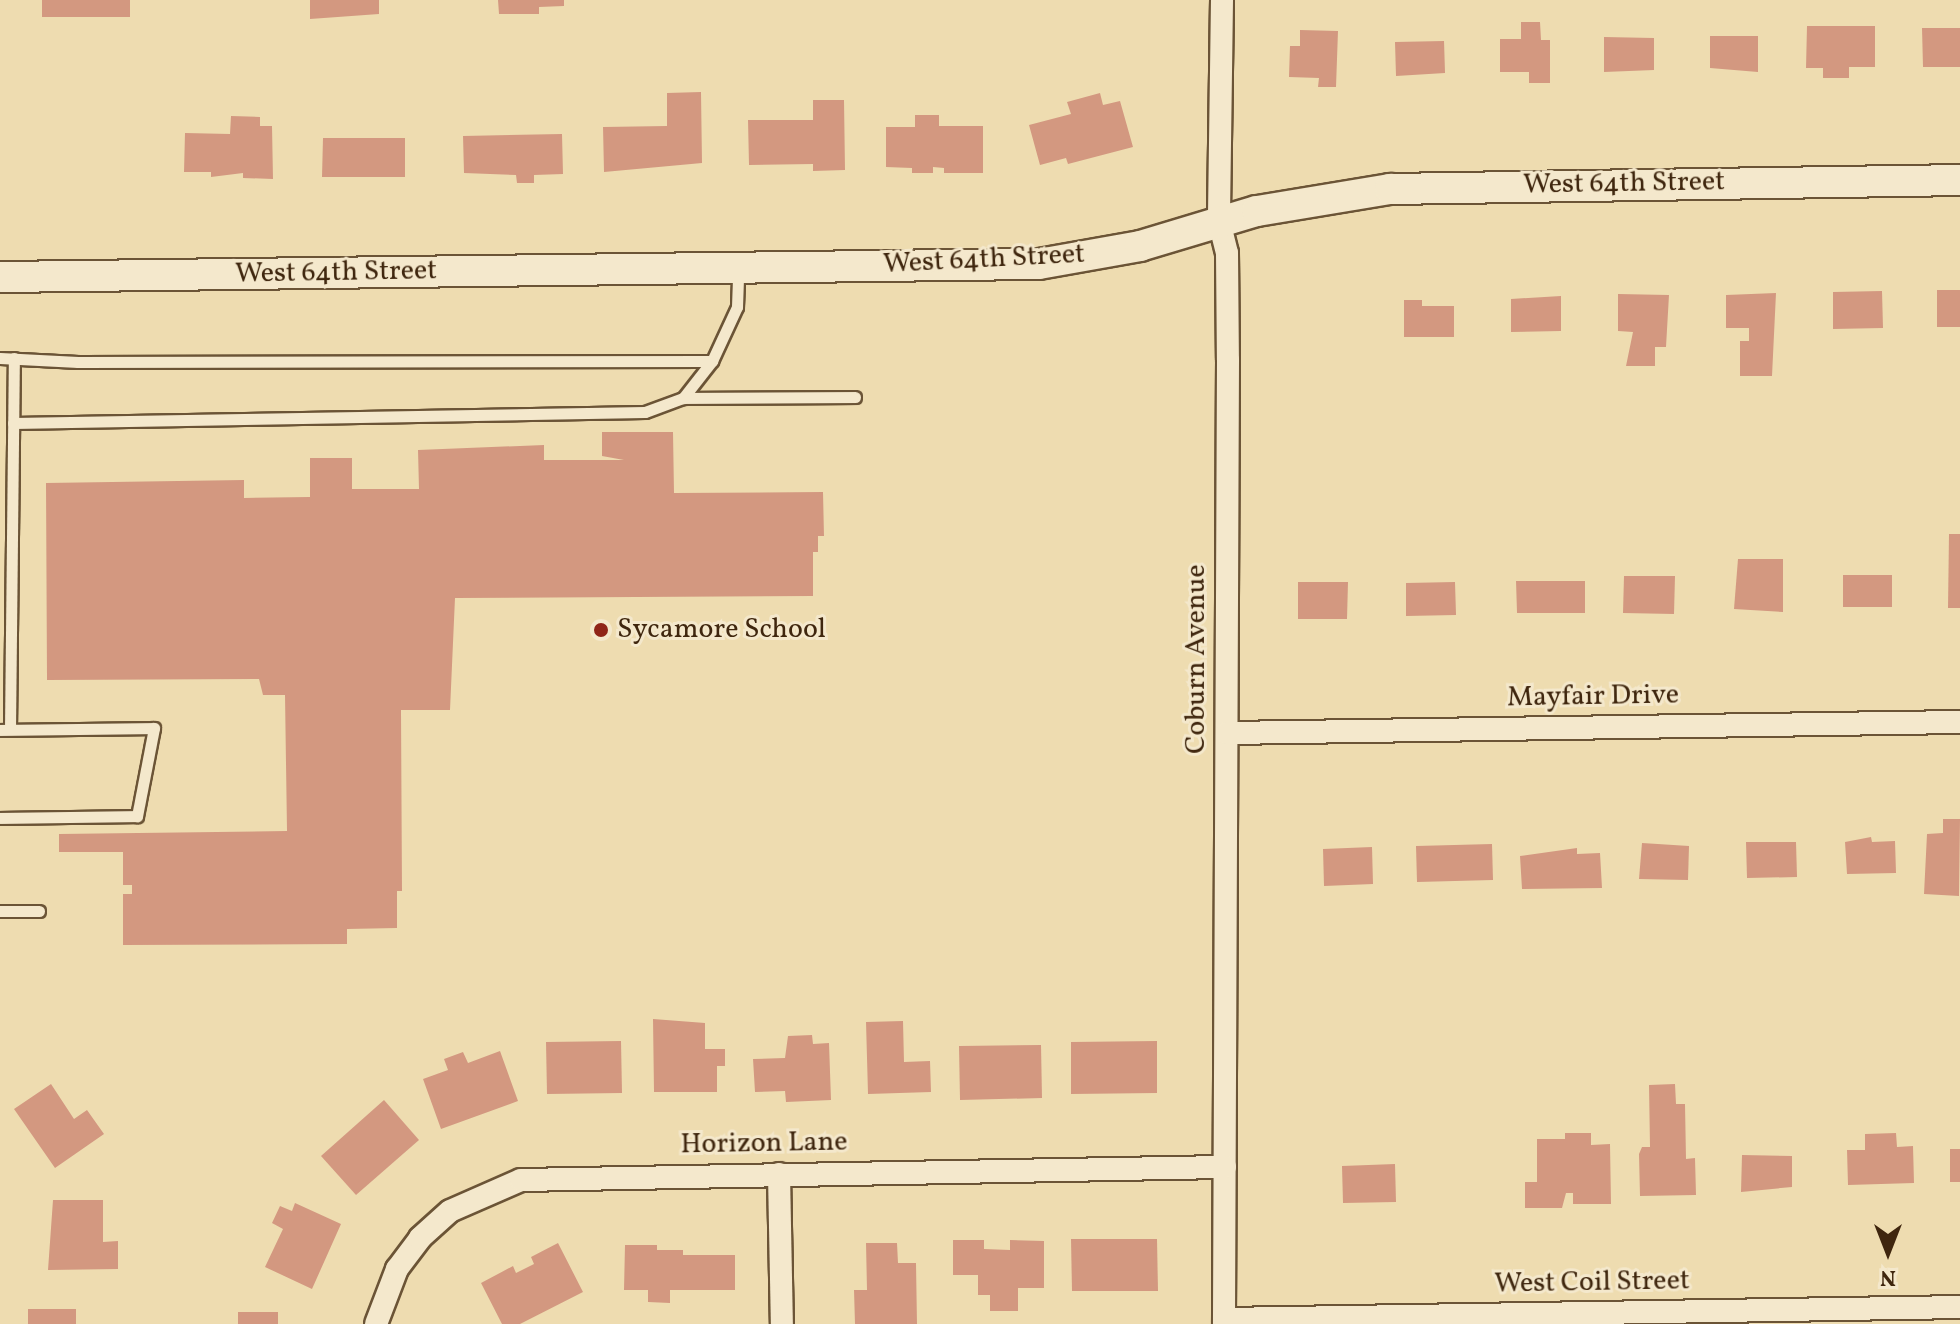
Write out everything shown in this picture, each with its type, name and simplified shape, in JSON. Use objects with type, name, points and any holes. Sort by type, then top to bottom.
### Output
[{"type":"street","name":"Coburn Avenue","points":[[1222,0],[1219,221],[1227,253],[1224,1322]]},
{"type":"street","name":"West 64th Street","points":[[0,277],[1039,264],[1140,246],[1219,221],[1358,193],[1453,185],[1960,180]]},
{"type":"street","name":"Mayfair Drive","points":[[1227,733],[1960,722]]},
{"type":"street","name":"Horizon Lane","points":[[376,1324],[397,1269],[420,1238],[450,1211],[484,1192],[548,1176],[1225,1167]]},
{"type":"street","points":[[779,1174],[782,1324]]},
{"type":"street","name":"West Coil Street","points":[[1224,1322],[1960,1307]]},
{"type":"lane","points":[[683,398],[712,361],[737,307],[738,267]]},
{"type":"lane","points":[[0,358],[712,361]]},
{"type":"lane","points":[[0,818],[137,816],[154,728],[5,730],[14,358]]},
{"type":"lane","points":[[13,423],[645,412],[683,398],[855,397]]},
{"type":"lane","points":[[0,911],[39,911]]},
{"type":"building","points":[[42,0],[130,0],[130,17],[42,17]]},
{"type":"building","points":[[310,0],[379,0],[379,14],[310,19]]},
{"type":"building","points":[[498,0],[564,0],[564,6],[539,7],[539,14],[499,14]]},
{"type":"building","points":[[1521,22],[1540,22],[1541,40],[1550,40],[1550,83],[1529,83],[1529,72],[1500,72],[1500,39],[1521,39]]},
{"type":"building","points":[[1807,26],[1875,26],[1875,67],[1849,67],[1849,78],[1823,78],[1823,68],[1806,68]]},
{"type":"building","points":[[1922,28],[1960,28],[1960,67],[1923,67]]},
{"type":"building","points":[[1300,30],[1338,31],[1336,87],[1318,87],[1319,78],[1289,77],[1290,46],[1300,46]]},
{"type":"building","points":[[1710,36],[1758,36],[1758,72],[1710,68]]},
{"type":"building","points":[[1604,37],[1654,38],[1654,70],[1604,72]]},
{"type":"building","points":[[1444,41],[1445,73],[1396,76],[1395,42]]},
{"type":"building","points":[[701,92],[702,163],[604,172],[603,127],[667,126],[667,93]]},
{"type":"building","points":[[1100,93],[1103,105],[1120,101],[1133,147],[1068,164],[1066,158],[1040,165],[1029,125],[1071,114],[1067,102]]},
{"type":"building","points":[[813,100],[844,100],[845,170],[813,171],[813,164],[749,165],[748,120],[813,120]]},
{"type":"building","points":[[915,115],[939,115],[939,126],[983,126],[983,173],[944,173],[944,168],[933,167],[933,173],[912,173],[912,168],[886,167],[886,127],[915,127]]},
{"type":"building","points":[[231,116],[260,117],[260,126],[272,126],[273,179],[243,178],[243,173],[211,177],[211,172],[184,172],[185,133],[230,134]]},
{"type":"building","points":[[562,134],[563,174],[534,175],[534,183],[517,183],[516,175],[464,173],[463,136]]},
{"type":"building","points":[[323,138],[405,138],[405,177],[322,177]]},
{"type":"building","points":[[1937,290],[1960,290],[1960,327],[1937,327]]},
{"type":"building","points":[[1882,291],[1883,328],[1833,329],[1833,292]]},
{"type":"building","points":[[1776,293],[1772,376],[1740,376],[1740,341],[1749,341],[1749,328],[1726,328],[1726,295]]},
{"type":"building","points":[[1618,294],[1669,295],[1666,347],[1655,347],[1655,366],[1626,366],[1633,332],[1618,331]]},
{"type":"building","points":[[1561,296],[1561,331],[1511,332],[1511,299]]},
{"type":"building","points":[[1404,300],[1422,300],[1422,306],[1454,306],[1454,337],[1404,337]]},
{"type":"building","points":[[602,432],[673,432],[674,493],[823,492],[824,536],[818,536],[818,552],[813,552],[813,596],[455,598],[450,710],[401,710],[402,891],[397,891],[397,928],[347,929],[347,944],[123,945],[123,894],[132,894],[132,885],[123,885],[123,852],[59,852],[59,834],[287,831],[285,695],[263,695],[259,679],[47,680],[46,483],[244,480],[244,498],[310,497],[310,458],[352,458],[352,489],[419,489],[418,450],[544,445],[544,460],[624,460],[602,456]]},
{"type":"building","points":[[1949,534],[1960,534],[1960,608],[1948,608]]},
{"type":"building","points":[[1738,559],[1783,559],[1783,612],[1734,609]]},
{"type":"building","points":[[1843,575],[1892,575],[1892,607],[1843,607]]},
{"type":"building","points":[[1624,576],[1675,576],[1674,614],[1623,613]]},
{"type":"building","points":[[1516,581],[1585,581],[1585,613],[1517,613]]},
{"type":"building","points":[[1298,582],[1348,582],[1347,619],[1298,619]]},
{"type":"building","points":[[1455,582],[1456,615],[1406,616],[1406,583]]},
{"type":"building","points":[[1943,819],[1960,819],[1959,896],[1924,894],[1927,834],[1943,833]]},
{"type":"building","points":[[1871,837],[1872,842],[1895,841],[1896,873],[1847,874],[1845,842]]},
{"type":"building","points":[[1746,842],[1796,842],[1797,877],[1747,878]]},
{"type":"building","points":[[1642,843],[1689,846],[1688,880],[1639,879]]},
{"type":"building","points":[[1492,844],[1493,880],[1417,882],[1416,846]]},
{"type":"building","points":[[1372,847],[1373,884],[1324,886],[1323,849]]},
{"type":"building","points":[[1577,848],[1577,854],[1600,853],[1602,888],[1522,889],[1520,856]]},
{"type":"building","points":[[653,1019],[705,1023],[705,1049],[725,1049],[725,1066],[717,1066],[717,1092],[654,1092]]},
{"type":"building","points":[[903,1021],[904,1062],[930,1061],[931,1092],[868,1094],[866,1022]]},
{"type":"building","points":[[812,1035],[813,1044],[829,1043],[831,1100],[786,1102],[785,1091],[755,1092],[753,1059],[785,1058],[788,1036]]},
{"type":"building","points":[[621,1041],[622,1093],[547,1094],[546,1042]]},
{"type":"building","points":[[1157,1041],[1157,1093],[1071,1094],[1071,1042]]},
{"type":"building","points":[[1041,1045],[1042,1098],[960,1100],[959,1046]]},
{"type":"building","points":[[500,1051],[518,1101],[441,1129],[423,1079],[448,1070],[444,1059],[463,1052],[468,1063]]},
{"type":"building","points":[[51,1084],[74,1119],[87,1110],[104,1134],[55,1168],[14,1109]]},
{"type":"building","points":[[1675,1084],[1676,1104],[1685,1104],[1686,1159],[1695,1158],[1696,1195],[1640,1196],[1639,1154],[1642,1147],[1650,1147],[1649,1085]]},
{"type":"building","points":[[384,1100],[419,1140],[356,1195],[321,1156]]},
{"type":"building","points":[[1565,1133],[1591,1133],[1591,1145],[1610,1144],[1611,1204],[1573,1204],[1573,1193],[1566,1193],[1562,1208],[1525,1208],[1525,1182],[1537,1182],[1537,1139],[1565,1139]]},
{"type":"building","points":[[1896,1133],[1897,1147],[1913,1146],[1914,1183],[1848,1185],[1847,1150],[1865,1150],[1865,1134]]},
{"type":"building","points":[[1950,1149],[1960,1149],[1960,1182],[1950,1182]]},
{"type":"building","points":[[1742,1155],[1792,1156],[1792,1187],[1741,1192]]},
{"type":"building","points":[[1395,1164],[1396,1202],[1343,1203],[1342,1166]]},
{"type":"building","points":[[53,1200],[103,1200],[103,1242],[118,1241],[118,1269],[48,1270]]},
{"type":"building","points":[[295,1203],[341,1224],[312,1289],[265,1267],[283,1229],[272,1223],[280,1206],[292,1211]]},
{"type":"building","points":[[1071,1239],[1157,1239],[1158,1291],[1072,1291]]},
{"type":"building","points":[[953,1240],[984,1240],[984,1249],[1010,1250],[1010,1240],[1044,1241],[1044,1288],[1018,1288],[1018,1311],[990,1311],[990,1295],[978,1295],[978,1275],[953,1275]]},
{"type":"building","points":[[558,1243],[583,1292],[520,1324],[502,1324],[481,1283],[513,1266],[516,1273],[534,1264],[531,1257]]},
{"type":"building","points":[[866,1243],[897,1243],[898,1263],[916,1263],[917,1324],[855,1324],[854,1290],[867,1290]]},
{"type":"building","points":[[625,1245],[657,1245],[657,1250],[683,1250],[683,1255],[735,1255],[735,1290],[670,1290],[670,1303],[648,1302],[648,1290],[624,1290]]},
{"type":"building","points":[[28,1309],[76,1309],[76,1324],[28,1324]]},
{"type":"building","points":[[238,1312],[278,1312],[278,1324],[238,1324]]},
{"type":"place","name":"Sycamore School","points":[[601,630]]}]
